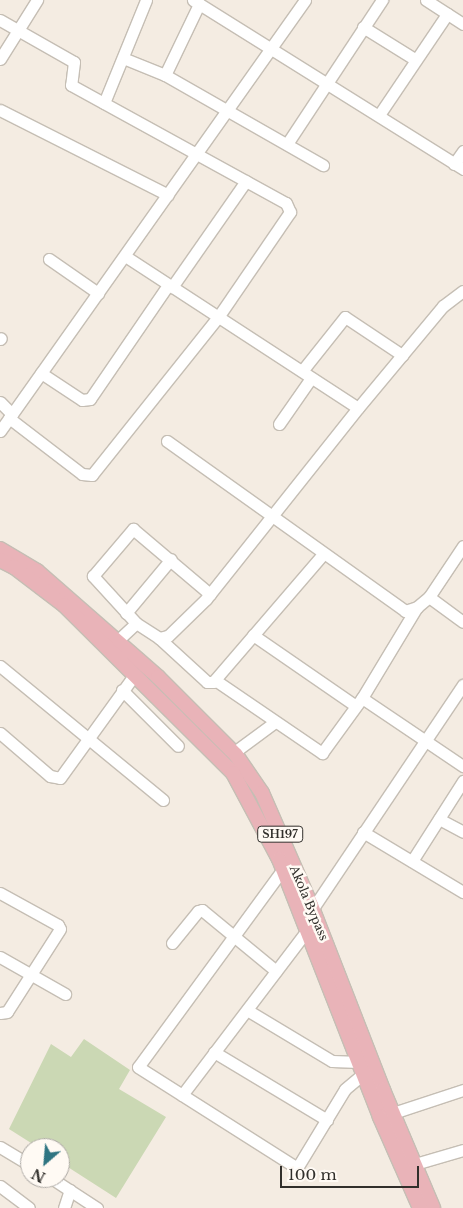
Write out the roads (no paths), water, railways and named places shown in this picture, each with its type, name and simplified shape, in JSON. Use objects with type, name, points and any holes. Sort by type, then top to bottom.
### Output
[{"type":"main road","name":"Akola Bypass","points":[[1,559],[37,571],[161,679],[234,753],[264,796],[302,898],[308,929],[366,1067],[420,1208]]},
{"type":"main road","name":"Akola Bypass","points":[[1,559],[64,605],[233,774],[283,869],[302,898],[313,908],[366,1067],[393,1113],[433,1208]]},
{"type":"street","points":[[0,59],[16,29],[37,0]]},
{"type":"street","points":[[104,103],[146,0]]},
{"type":"street","points":[[0,431],[305,0]]},
{"type":"street","points":[[287,144],[326,82],[382,0]]},
{"type":"street","points":[[426,0],[463,24]]},
{"type":"street","points":[[166,75],[196,2],[272,47],[459,166],[463,151]]},
{"type":"street","points":[[379,116],[447,14]]},
{"type":"street","points":[[0,20],[74,62],[71,85],[286,203],[290,212],[218,317],[92,475],[82,474],[11,416],[0,402]]},
{"type":"street","points":[[363,27],[416,60]]},
{"type":"street","points":[[123,58],[166,75],[323,165]]},
{"type":"street","points":[[0,110],[168,195]]},
{"type":"street","points":[[41,373],[82,400],[90,399],[246,181]]},
{"type":"street","points":[[125,256],[358,408]]},
{"type":"street","points":[[49,259],[98,293]]},
{"type":"street","points":[[159,638],[168,636],[210,594],[402,355],[443,306],[463,291]]},
{"type":"street","points":[[278,424],[307,374],[345,317],[402,355]]},
{"type":"street","points":[[167,441],[270,517],[405,612],[418,608]]},
{"type":"street","points":[[210,594],[137,530],[129,530],[93,576],[136,624],[159,638],[207,682],[215,680],[323,554]]},
{"type":"street","points":[[215,680],[322,753],[359,702],[418,608],[429,597],[463,546]]},
{"type":"street","points":[[126,613],[171,559]]},
{"type":"street","points":[[429,597],[463,622]]},
{"type":"street","points":[[117,641],[136,624]]},
{"type":"street","points":[[253,635],[359,702],[425,740],[463,766]]},
{"type":"street","points":[[0,666],[86,739],[163,800]]},
{"type":"street","points":[[0,733],[55,778],[64,775],[86,739],[135,674]]},
{"type":"street","points":[[122,690],[178,746]]},
{"type":"street","points":[[313,908],[425,740],[461,692]]},
{"type":"street","points":[[234,753],[275,722]]},
{"type":"street","points":[[412,861],[463,781]]},
{"type":"street","points":[[439,818],[463,832]]},
{"type":"street","points":[[364,832],[463,892]]},
{"type":"street","points":[[283,869],[137,1063],[139,1068],[297,1168],[345,1089],[366,1067]]},
{"type":"street","points":[[0,893],[59,927],[32,977],[8,1012],[0,1013]]},
{"type":"street","points":[[172,943],[200,910],[234,934],[276,971]]},
{"type":"street","points":[[182,1095],[308,929]]},
{"type":"street","points":[[0,957],[32,977],[66,994]]},
{"type":"street","points":[[247,1010],[332,1061],[366,1067]]},
{"type":"street","points":[[214,1052],[327,1120]]},
{"type":"street","points":[[393,1113],[463,1090]]},
{"type":"street","points":[[0,1147],[20,1159]]},
{"type":"street","points":[[415,1164],[463,1150]]},
{"type":"street","points":[[0,1186],[29,1208]]},
{"type":"street","points":[[67,1188],[96,1208]]},
{"type":"street","points":[[64,1208],[70,1190]]}]
